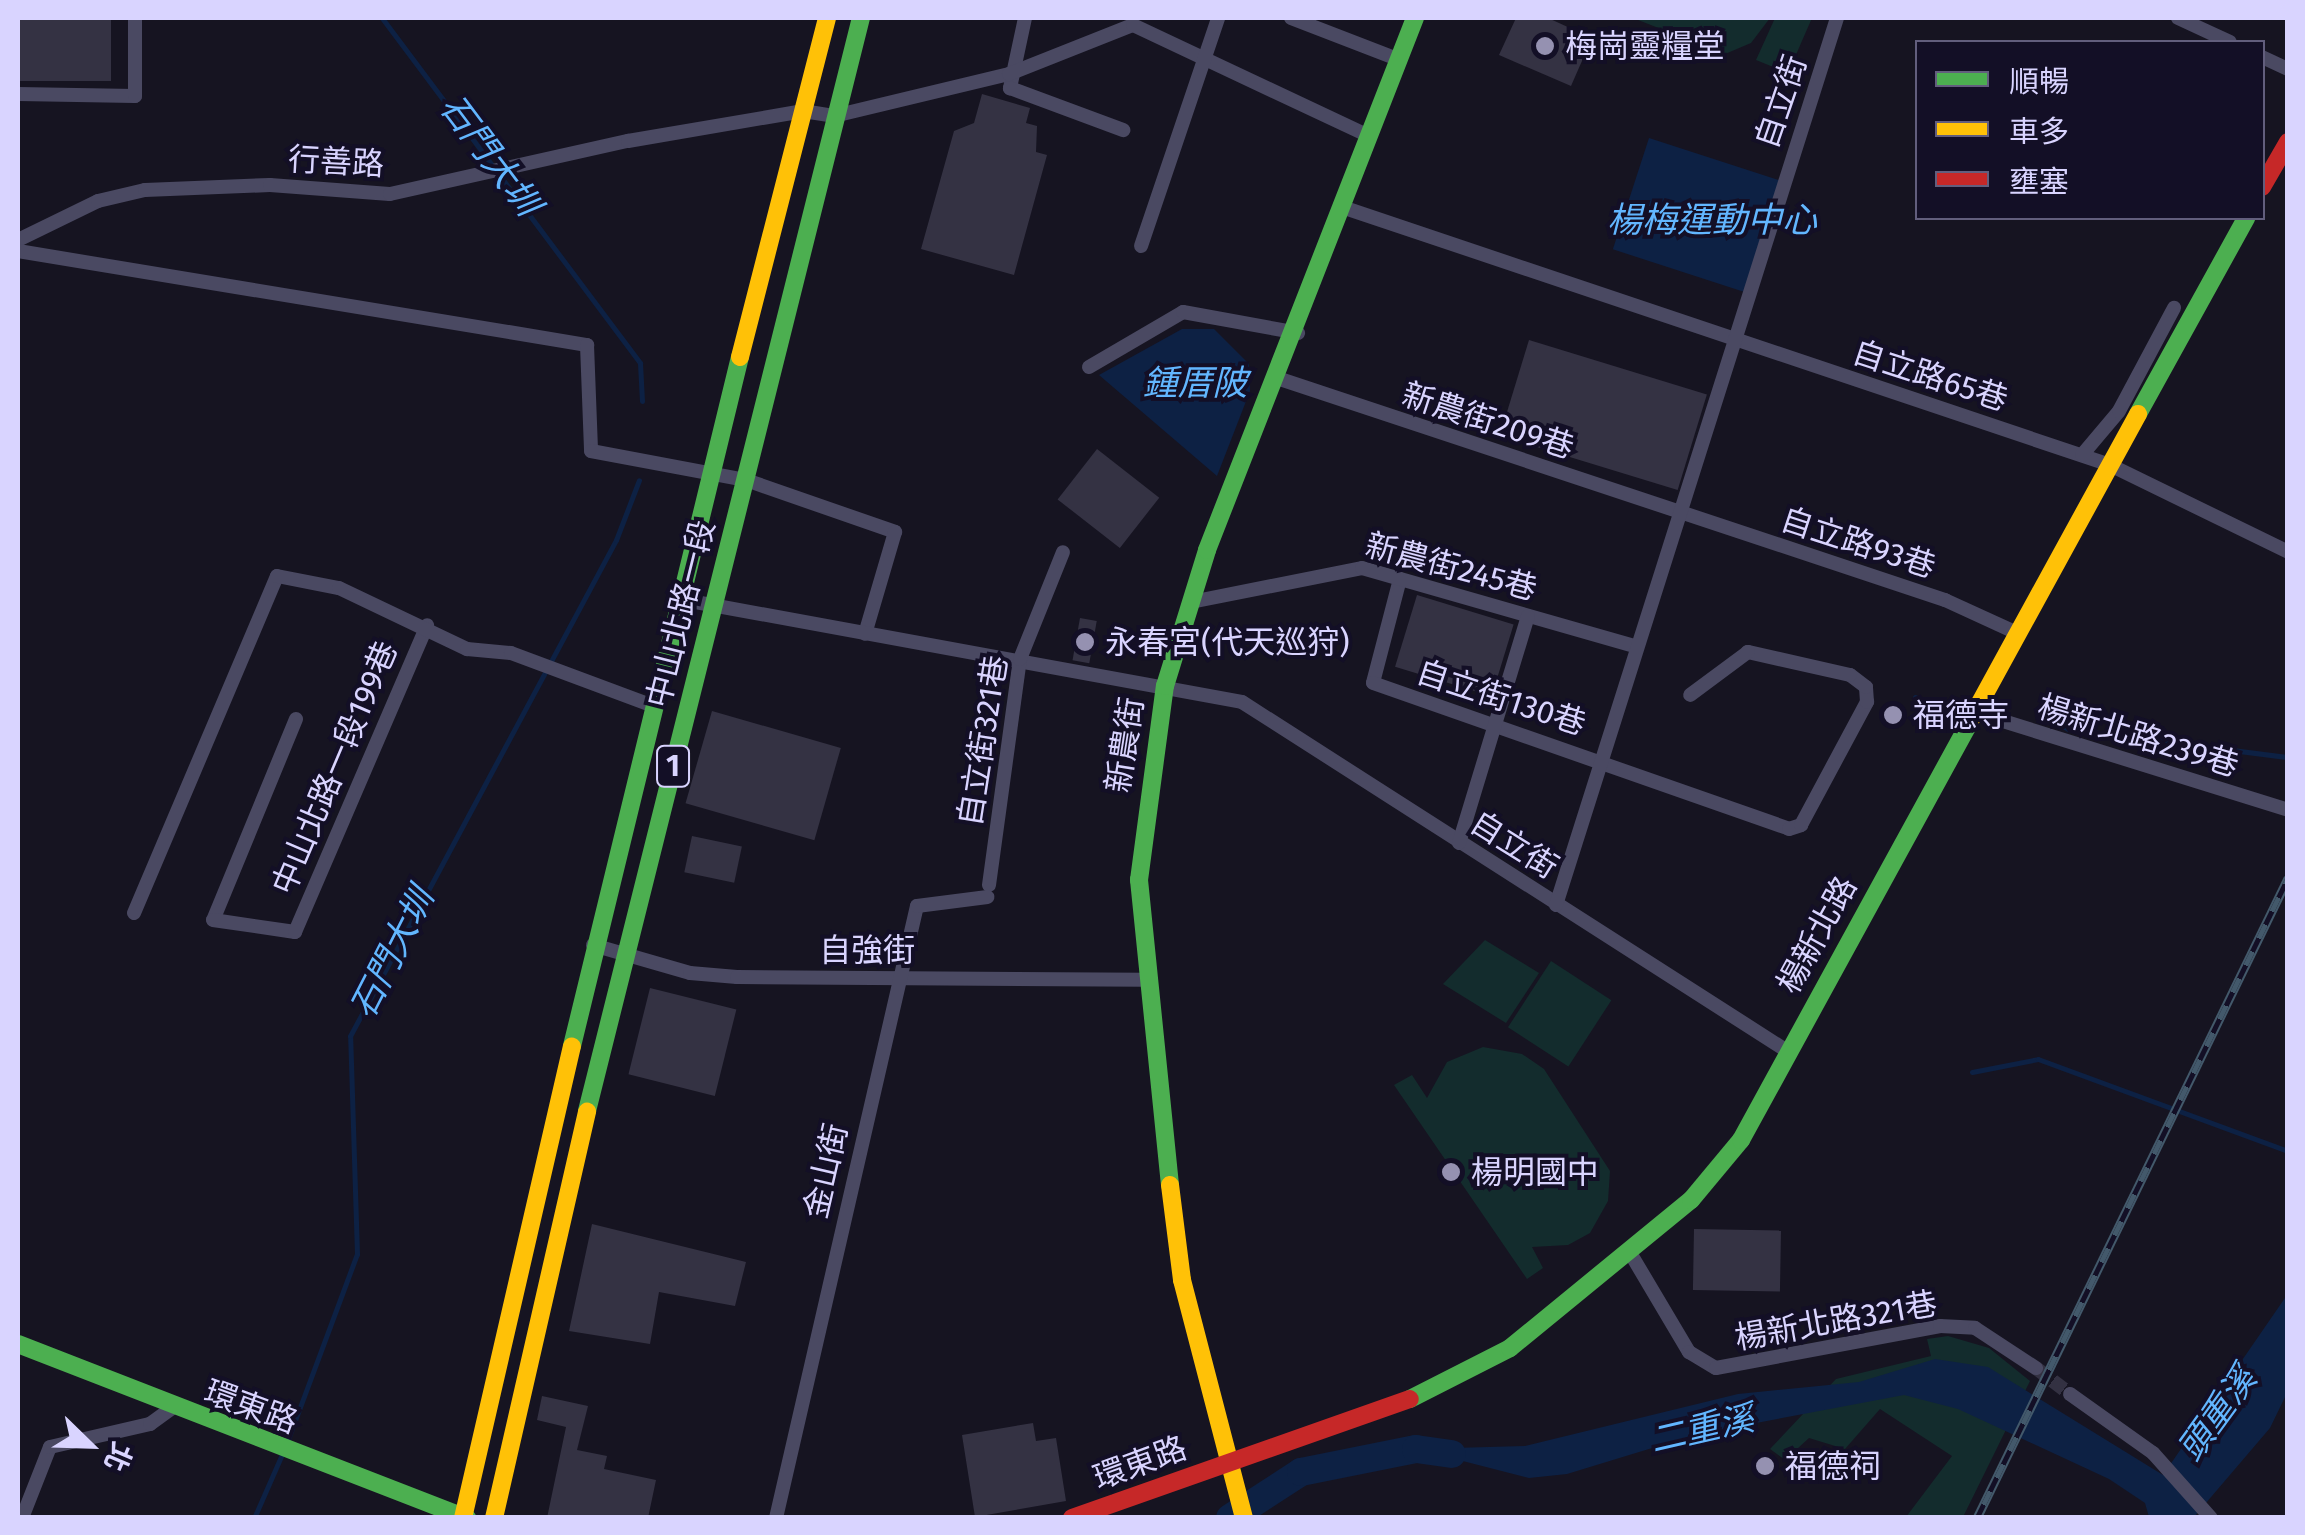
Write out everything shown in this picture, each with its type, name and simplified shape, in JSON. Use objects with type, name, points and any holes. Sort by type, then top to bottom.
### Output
[{"type":"street","points":[[18,94],[135,96],[136,18]]},
{"type":"street","name":"中山北路一段","points":[[465,1517],[651,705],[714,473],[827,18]]},
{"type":"street","name":"中山北路一段","points":[[494,1518],[624,955],[861,18]]},
{"type":"street","points":[[1024,18],[1009,74],[1010,88],[1124,130]]},
{"type":"street","points":[[1141,246],[1218,18]]},
{"type":"street","points":[[1291,18],[1397,59]]},
{"type":"street","name":"新農街","points":[[1244,1518],[1182,1280],[1144,980],[1140,867],[1165,686],[1191,602],[1298,333],[1367,134],[1416,18]]},
{"type":"street","name":"自立街","points":[[680,599],[1020,658],[1242,702],[1556,905],[1837,18]]},
{"type":"street","points":[[2178,18],[2226,40]]},
{"type":"street","points":[[834,116],[1009,74],[1132,24],[1367,134]]},
{"type":"street","points":[[2265,58],[2288,69]]},
{"type":"street","name":"行善路","points":[[18,240],[98,202],[145,190],[270,185],[354,196],[803,111],[834,116]]},
{"type":"street","points":[[2265,182],[2288,142]]},
{"type":"street","name":"自立路65巷","points":[[1342,207],[2110,465],[2288,552]]},
{"type":"street","name":"楊新北路","points":[[1228,1462],[1376,1416],[1510,1348],[1632,1256],[1741,1140],[2245,220]]},
{"type":"street","points":[[18,251],[586,345],[591,451],[746,480],[895,532],[865,634]]},
{"type":"street","points":[[2082,455],[2119,411],[2174,308]]},
{"type":"street","points":[[1089,366],[1183,312],[1298,333]]},
{"type":"street","name":"新農街209巷","points":[[1280,380],[1680,512]]},
{"type":"street","name":"自立路93巷","points":[[1680,512],[1944,600],[2017,633]]},
{"type":"street","name":"自立街321巷","points":[[988,891],[1020,658],[1062,552]]},
{"type":"street","name":"新農街245巷","points":[[1191,602],[1342,568],[1400,579],[1637,647]]},
{"type":"street","name":"中山北路一段199巷","points":[[134,912],[278,576],[339,588],[426,626],[467,649],[532,660],[651,705]]},
{"type":"street","name":"自立街130巷","points":[[1400,579],[1372,683],[1602,760],[1789,829],[1801,825],[1858,722],[1866,688],[1850,675],[1748,652],[1690,694]]},
{"type":"street","points":[[1459,843],[1528,616]]},
{"type":"street","name":"中山北路一段199巷","points":[[296,719],[213,920],[294,932],[426,626]]},
{"type":"street","name":"楊新北路239巷","points":[[1974,712],[2288,810]]},
{"type":"street","name":"金山街","points":[[776,1518],[917,906],[988,891]]},
{"type":"street","points":[[1556,905],[1787,1051]]},
{"type":"street","name":"自強街","points":[[594,945],[690,973],[1144,980]]},
{"type":"street","name":"楊新北路321巷","points":[[1632,1256],[1689,1352],[1716,1368],[1940,1326],[1975,1328],[2036,1368]]},
{"type":"street","name":"環東路","points":[[18,1344],[171,1409],[465,1517]]},
{"type":"street","points":[[2070,1394],[2153,1453],[2210,1514]]},
{"type":"street","points":[[22,1518],[50,1447],[150,1424],[171,1409]]},
{"type":"street","name":"環東路","points":[[1072,1518],[1228,1462]]},
{"type":"green space","points":[[1633,18],[1770,18],[1751,43],[1725,54]]},
{"type":"green space","points":[[1775,18],[1812,18],[1788,73],[1756,60]]},
{"type":"green space","points":[[1485,940],[1539,973],[1506,1023],[1443,984]]},
{"type":"green space","points":[[1551,961],[1611,1000],[1568,1066],[1508,1027]]},
{"type":"green space","points":[[1483,1047],[1522,1054],[1544,1069],[1610,1171],[1608,1201],[1590,1233],[1568,1245],[1532,1247],[1543,1268],[1527,1279],[1394,1085],[1412,1075],[1427,1098],[1447,1062]]},
{"type":"green space","points":[[1948,1336],[1989,1348],[2030,1381],[1963,1517],[1906,1517],[1952,1456],[1880,1409],[1845,1449],[1809,1438],[1785,1460],[1770,1449],[1836,1379],[1931,1356],[1927,1339]]},
{"type":"water","name":"楊梅運動中心","points":[[1649,138],[1786,182],[1750,294],[1613,249]]},
{"type":"water","name":"鍾厝陂","points":[[1182,329],[1214,329],[1249,364],[1250,391],[1217,476],[1099,375]]},
{"type":"water","name":"頭重溪","points":[[2287,1295],[2287,1393],[2270,1428],[2194,1517],[2149,1517],[2145,1503],[2109,1479],[1958,1409],[1904,1395],[1698,1434],[1567,1474],[1529,1478],[1416,1449],[1525,1446],[1738,1394],[1859,1382],[1935,1359],[1988,1367],[2163,1475]]},
{"type":"building","points":[[18,18],[111,18],[111,81],[18,81]]},
{"type":"building","name":"梅崗靈糧堂","points":[[1516,18],[1548,18],[1592,38],[1571,86],[1499,55]]},
{"type":"building","points":[[982,94],[1030,108],[1026,123],[1037,126],[1036,152],[1047,155],[1014,275],[921,249],[954,131],[974,123]]},
{"type":"building","points":[[1529,340],[1707,394],[1678,490],[1500,436]]},
{"type":"building","points":[[1097,449],[1159,498],[1120,548],[1058,499]]},
{"type":"building","points":[[1417,595],[1514,625],[1492,696],[1395,667]]},
{"type":"building","name":"永春宮(代天巡狩)","points":[[1080,618],[1097,621],[1089,663],[1073,660]]},
{"type":"building","points":[[712,711],[841,748],[814,840],[686,803]]},
{"type":"building","points":[[692,836],[742,847],[734,883],[684,872]]},
{"type":"building","points":[[650,988],[736,1010],[715,1096],[628,1074]]},
{"type":"building","points":[[592,1224],[746,1262],[735,1306],[659,1292],[650,1344],[569,1331]]},
{"type":"building","points":[[1694,1229],[1781,1231],[1780,1292],[1693,1290]]},
{"type":"building","points":[[542,1396],[588,1406],[577,1450],[607,1456],[604,1469],[656,1480],[648,1518],[547,1518],[566,1427],[537,1420]]},
{"type":"building","points":[[1033,1423],[1036,1441],[1056,1438],[1066,1501],[975,1517],[962,1435]]},
{"type":"waterway","name":"石門大圳","points":[[382,18],[640,363],[642,401]]},
{"type":"waterway","name":"石門大圳","points":[[287,1442],[357,1254],[350,1036],[616,540],[639,480]]},
{"type":"waterway","points":[[1915,697],[1957,715]]},
{"type":"waterway","points":[[2044,716],[2068,729],[2288,757]]},
{"type":"waterway","points":[[1972,1072],[2038,1059],[2288,1151]]},
{"type":"waterway","name":"二重溪","points":[[1230,1518],[1301,1472],[1416,1449],[1452,1454]]},
{"type":"waterway","name":"石門大圳","points":[[254,1518],[283,1452]]},
{"type":"tunnel","points":[[2036,1368],[2070,1394]]},
{"type":"railway","points":[[1977,1518],[2288,878]]},
{"type":"traffic: fast","points":[[587,1111],[861,18]]},
{"type":"traffic: fast","points":[[1170,1185],[1139,880],[1165,686],[1207,550],[1415,18]]},
{"type":"traffic: fast","points":[[2138,414],[2245,220]]},
{"type":"traffic: fast","points":[[572,1046],[740,357]]},
{"type":"traffic: fast","points":[[1410,1399],[1510,1348],[1691,1200],[1741,1140],[1970,721]]},
{"type":"traffic: fast","points":[[18,1344],[467,1518]]},
{"type":"traffic: slow","points":[[740,357],[827,18]]},
{"type":"traffic: slow","points":[[1970,721],[2138,414]]},
{"type":"traffic: slow","points":[[463,1518],[572,1046]]},
{"type":"traffic: slow","points":[[494,1518],[587,1111]]},
{"type":"traffic: slow","points":[[1170,1185],[1182,1280],[1244,1518]]},
{"type":"traffic: jam","points":[[2265,182],[2288,142]]},
{"type":"traffic: jam","points":[[1072,1518],[1410,1399]]},
{"type":"place","name":"梅崗靈糧堂","points":[[1545,46]]},
{"type":"place","name":"永春宮(代天巡狩)","points":[[1085,642]]},
{"type":"place","name":"福德寺","points":[[1893,715]]},
{"type":"place","name":"楊明國中","points":[[1451,1172]]},
{"type":"place","name":"福德祠","points":[[1765,1466]]}]
